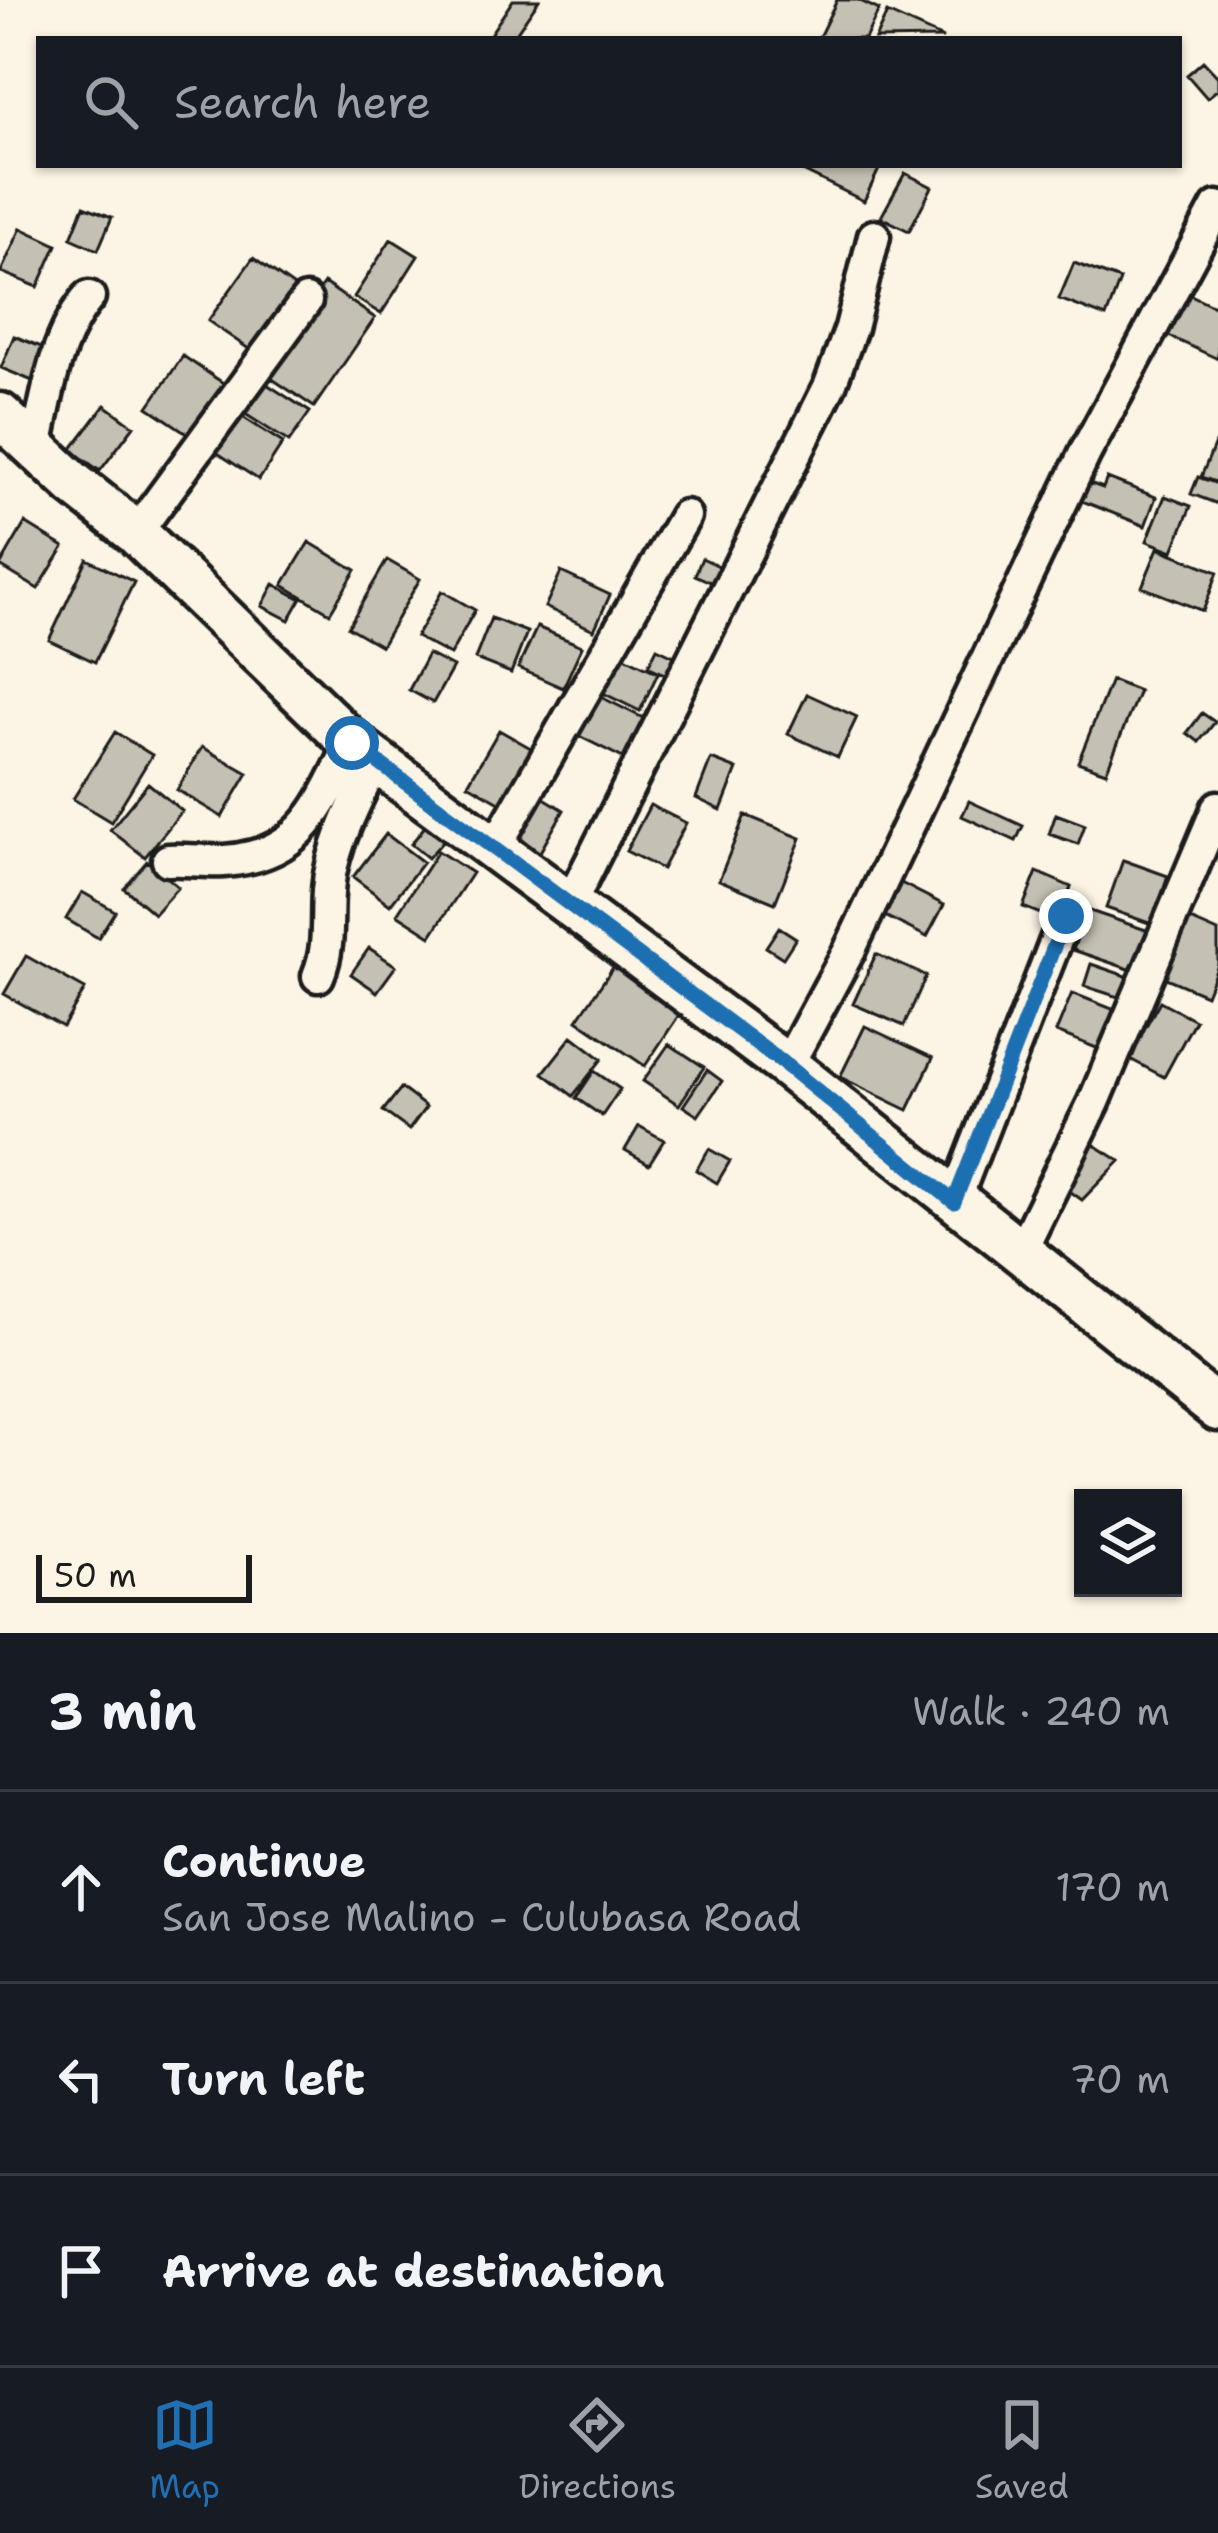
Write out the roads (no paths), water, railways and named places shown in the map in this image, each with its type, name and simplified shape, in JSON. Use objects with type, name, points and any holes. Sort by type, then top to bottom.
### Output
[{"type":"street","points":[[787,1066],[850,949],[1085,453],[1217,207]]},
{"type":"street","points":[[571,902],[830,385],[874,236]]},
{"type":"street","points":[[36,448],[64,339],[77,310],[89,297]]},
{"type":"street","points":[[136,533],[306,301]]},
{"type":"street","points":[[0,415],[136,533],[364,751],[787,1066],[1218,1409]]},
{"type":"street","points":[[494,847],[685,516]]},
{"type":"street","points":[[168,860],[220,862],[257,857],[312,822],[364,751]]},
{"type":"street","points":[[318,976],[327,956],[326,899],[332,866],[364,751]]},
{"type":"street","points":[[1021,1251],[1094,1102],[1218,806]]},
{"type":"street","points":[[954,1202],[1066,916]]}]
